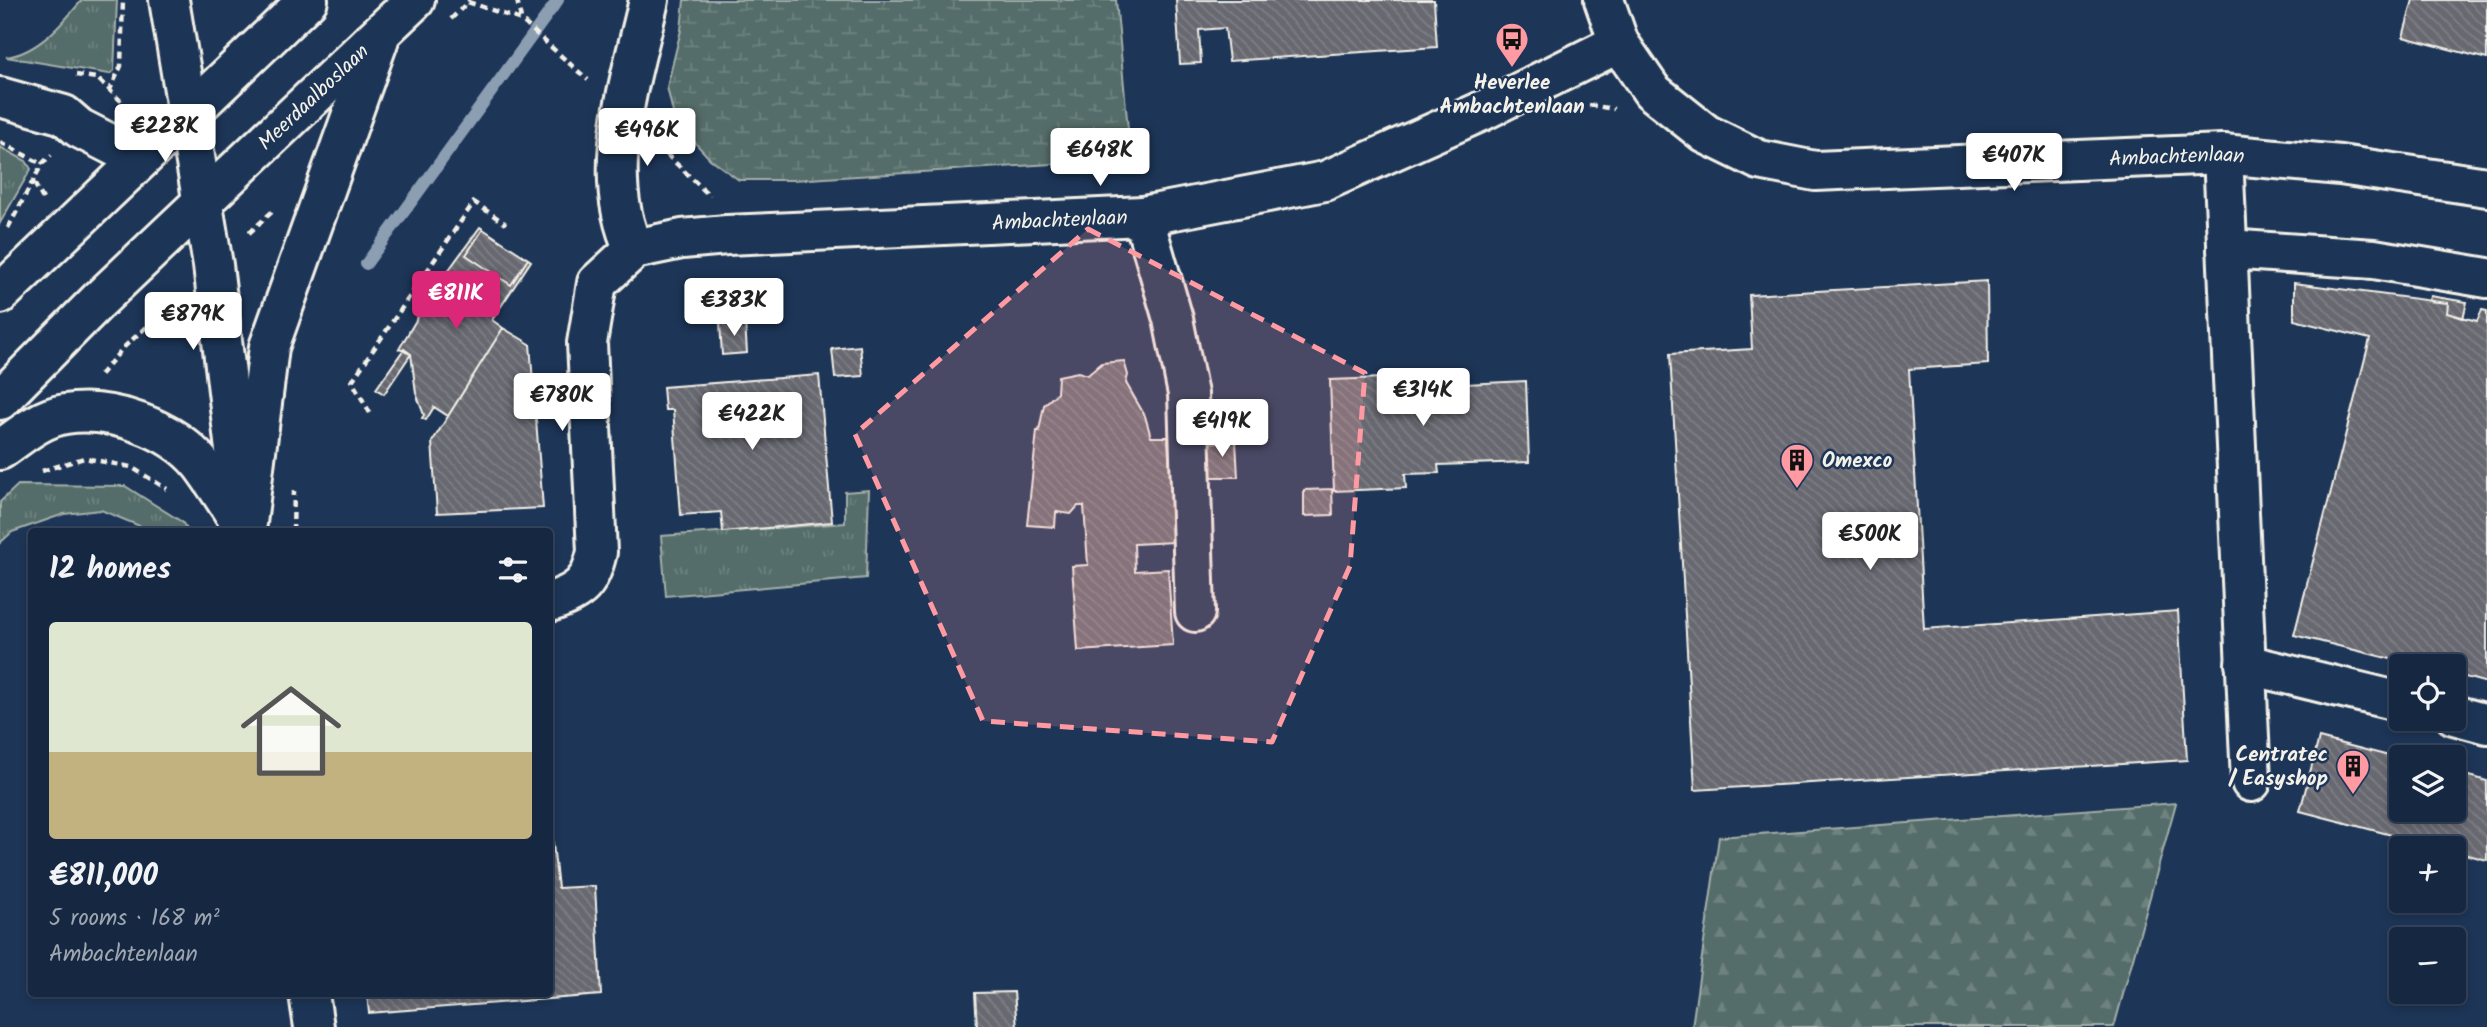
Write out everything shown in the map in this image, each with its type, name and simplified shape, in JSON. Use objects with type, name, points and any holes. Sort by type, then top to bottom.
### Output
[{"type":"main road","points":[[169,0],[213,265],[246,528]]},
{"type":"main road","points":[[0,295],[308,0]]},
{"type":"main road","name":"Meerdaalboslaan","points":[[0,400],[98,301],[415,0]]},
{"type":"main road","points":[[553,601],[579,588],[591,577],[597,552],[587,343],[597,283],[634,249],[628,237],[616,173],[628,95],[649,0]]},
{"type":"main road","name":"Ambachtenlaan","points":[[1604,0],[1619,43],[1652,91],[1706,134],[1759,160],[1815,171],[2223,155],[2340,165],[2487,187]]},
{"type":"main road","points":[[246,528],[269,346],[382,34]]},
{"type":"main road","name":"Ambachtenlaan","points":[[634,249],[682,239],[727,235],[1143,216],[1325,181],[1480,112],[1619,43]]},
{"type":"main road","points":[[0,97],[64,115],[79,128],[122,150],[187,115]]},
{"type":"main road","points":[[2223,155],[2251,782]]},
{"type":"main road","points":[[1143,216],[1173,319],[1188,394],[1195,612]]},
{"type":"main road","points":[[2227,249],[2374,259],[2487,278]]},
{"type":"main road","points":[[0,450],[41,422],[65,414],[117,417],[159,430],[200,462],[243,528]]},
{"type":"main road","points":[[2245,664],[2389,699]]},
{"type":"main road","points":[[2466,718],[2487,724]]},
{"type":"main road","points":[[309,997],[314,1027]]},
{"type":"path","points":[[124,0],[121,66],[109,93],[122,102],[130,103]]},
{"type":"path","points":[[517,0],[521,20]]},
{"type":"path","points":[[468,2],[521,20],[541,36]]},
{"type":"path","points":[[1583,106],[1594,104],[1620,110]]},
{"type":"path","points":[[0,142],[42,164],[0,237]]},
{"type":"path","points":[[370,413],[352,381],[474,202],[506,224]]},
{"type":"path","points":[[242,240],[280,204]]},
{"type":"path","points":[[95,382],[123,348],[161,313]]},
{"type":"path","points":[[84,458],[131,467],[178,496]]},
{"type":"highlighted area","points":[[1088,229],[1365,373],[1350,566],[1272,742],[983,721],[855,434]]},
{"type":"green space","points":[[82,0],[117,0],[114,71],[109,74],[6,57],[29,50],[49,36]]},
{"type":"green space","points":[[684,0],[1116,0],[1130,151],[1100,161],[793,180],[739,180],[710,159],[675,121],[667,87],[681,30]]},
{"type":"green space","points":[[0,147],[26,161],[31,169],[0,223]]},
{"type":"green space","points":[[18,485],[125,486],[182,522],[186,528],[144,528],[101,510],[64,514],[12,532],[0,543],[0,502]]},
{"type":"green space","points":[[869,490],[866,578],[666,596],[661,536],[845,523],[845,492]]},
{"type":"green space","points":[[2176,803],[2114,1027],[1692,1027],[1719,837]]},
{"type":"building","points":[[1176,0],[1434,0],[1437,47],[1229,61],[1225,28],[1199,30],[1201,63],[1180,64]]},
{"type":"building","points":[[2413,0],[2487,0],[2487,59],[2403,37]]},
{"type":"building","points":[[480,227],[483,229],[466,255],[511,285],[528,259],[531,261],[492,320],[503,328],[448,416],[434,407],[426,420],[422,418],[424,415],[416,393],[411,354],[399,349],[432,293]]},
{"type":"building","points":[[483,229],[528,259],[511,285],[466,255]]},
{"type":"building","name":"Omexco","points":[[1987,281],[1988,364],[1909,369],[1924,629],[2178,611],[2187,760],[1695,790],[1670,354],[1752,349],[1749,295]]},
{"type":"building","points":[[2294,283],[2448,303],[2447,313],[2477,321],[2482,310],[2487,311],[2487,683],[2466,677],[2466,654],[2389,654],[2389,659],[2294,635],[2370,339],[2294,320]]},
{"type":"building","points":[[2430,296],[2467,302],[2463,318],[2447,313],[2448,303],[2429,301]]},
{"type":"building","points":[[745,321],[747,353],[722,355],[720,323]]},
{"type":"building","points":[[503,328],[530,344],[543,508],[437,513],[432,442]]},
{"type":"building","points":[[860,346],[863,376],[835,378],[832,349]]},
{"type":"building","points":[[404,349],[411,354],[384,394],[376,389]]},
{"type":"building","points":[[1124,361],[1128,375],[1126,383],[1145,416],[1151,437],[1168,437],[1174,542],[1134,544],[1135,571],[1168,569],[1173,645],[1078,651],[1072,566],[1088,565],[1084,506],[1078,506],[1071,514],[1056,512],[1055,527],[1027,525],[1037,431],[1044,405],[1057,393],[1058,376],[1078,372],[1088,375],[1102,363]]},
{"type":"building","points":[[819,375],[832,522],[723,532],[721,512],[681,515],[673,410],[665,410],[663,387]]},
{"type":"building","points":[[1465,375],[1465,384],[1526,381],[1529,462],[1438,465],[1439,473],[1405,474],[1406,488],[1334,491],[1330,380]]},
{"type":"building","points":[[1236,441],[1238,477],[1208,477],[1206,443]]},
{"type":"building","points":[[1332,489],[1333,515],[1304,516],[1304,490]]},
{"type":"building","name":"Centratec / Easyshop","points":[[2319,738],[2389,756],[2389,822],[2466,822],[2466,775],[2487,781],[2487,860],[2466,854],[2466,836],[2395,836],[2300,811]]},
{"type":"building","points":[[553,844],[558,888],[595,886],[601,995],[369,1013],[367,997],[553,997]]},
{"type":"building","points":[[1014,992],[1017,1027],[977,1027],[975,993]]},
{"type":"waterway","points":[[366,264],[558,0]]},
{"type":"place","name":"Heverlee Ambachtenlaan","points":[[1512,69]]},
{"type":"place","name":"Omexco","points":[[1797,490]]},
{"type":"place","name":"Centratec / Easyshop","points":[[2353,796]]}]
